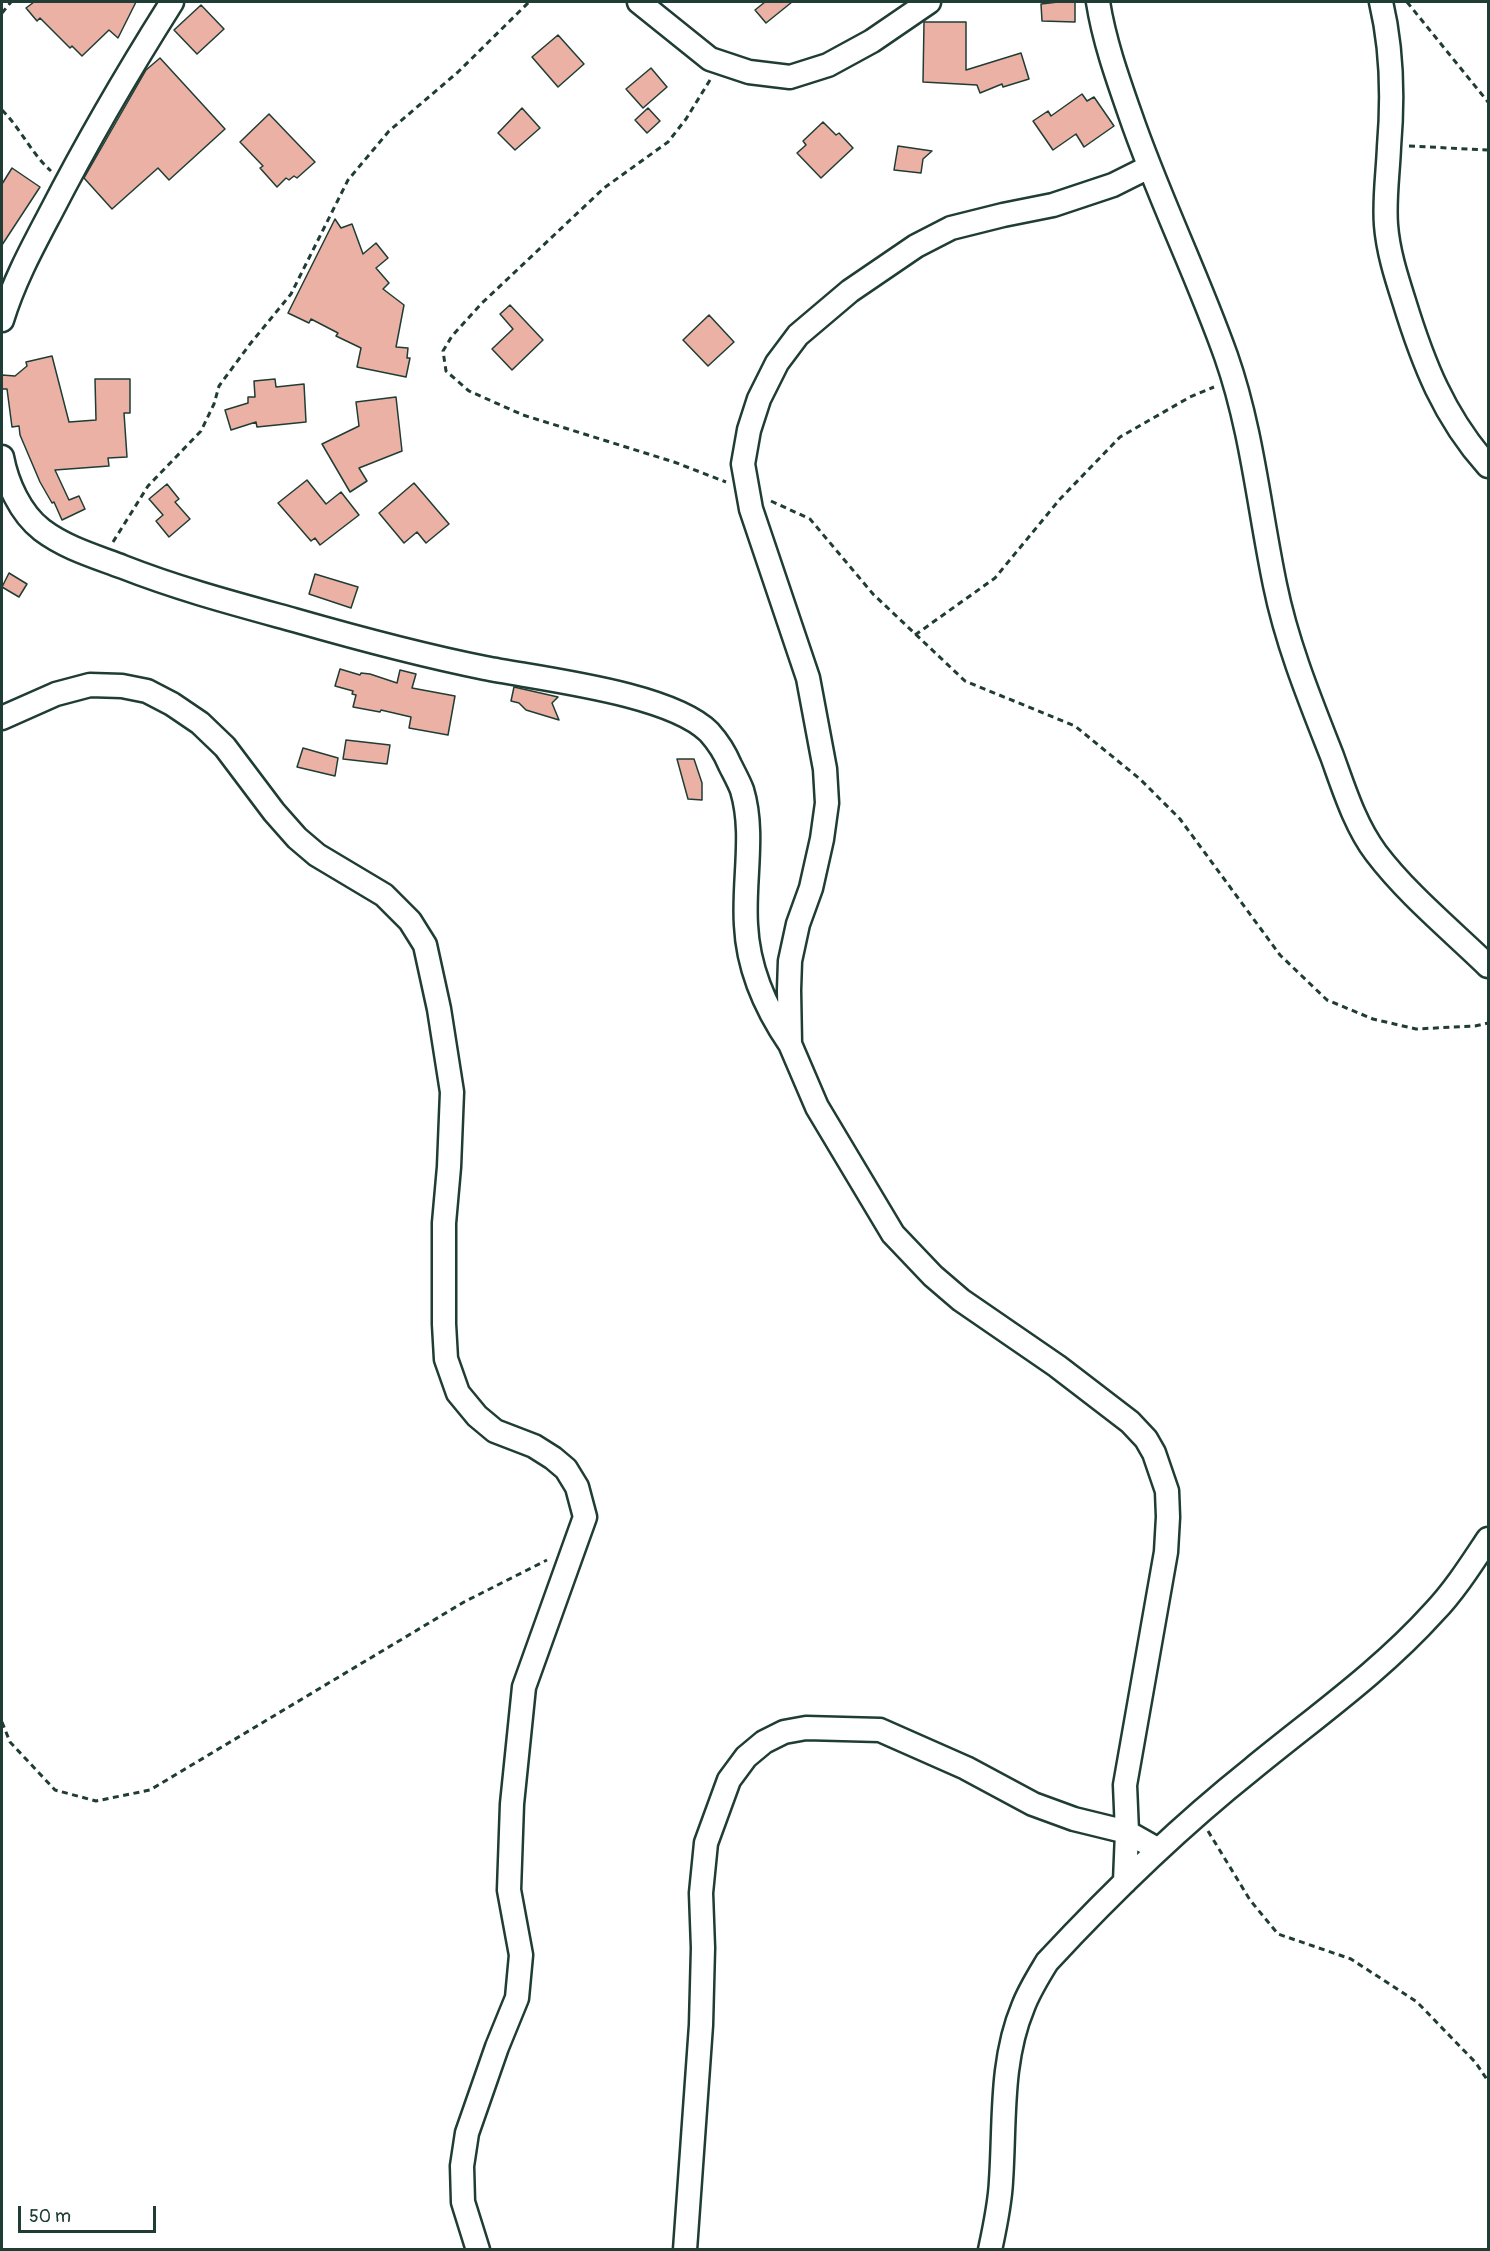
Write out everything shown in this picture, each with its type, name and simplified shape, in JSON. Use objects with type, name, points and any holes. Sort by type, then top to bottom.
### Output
[{"type":"street","points":[[2,320],[14,283],[63,186],[130,69],[172,2]]},
{"type":"street","points":[[639,2],[710,59],[749,72],[790,77],[828,64],[854,51],[929,2]]},
{"type":"street","points":[[1098,2],[1102,28],[1149,167],[1203,296],[1233,380],[1248,432],[1275,587],[1289,642],[1360,828],[1375,852],[1396,876],[1488,966]]},
{"type":"street","points":[[1381,2],[1389,48],[1390,145],[1386,188],[1386,225],[1390,255],[1415,338],[1447,410],[1464,438],[1488,466]]},
{"type":"street","points":[[790,1044],[790,961],[798,924],[811,888],[827,803],[825,769],[808,678],[746,489],[743,464],[759,399],[777,363],[798,335],[825,310],[916,246],[951,228],[1003,214],[1053,205],[1113,185],[1149,167]]},
{"type":"street","points":[[3,469],[19,502],[39,528],[72,549],[208,596],[400,650],[651,702],[693,720],[709,733],[724,753],[742,790],[748,840],[746,926],[750,960],[774,1020],[790,1044],[817,1107],[893,1234],[933,1276],[961,1300],[1057,1366],[1130,1422],[1146,1438],[1154,1452],[1167,1491],[1166,1551],[1125,1785],[1127,1832],[1125,1882]]},
{"type":"street","points":[[2,718],[56,694],[90,685],[122,686],[147,691],[172,704],[200,723],[225,747],[274,812],[304,844],[317,855],[384,895],[411,921],[425,945],[452,1092],[444,1223],[446,1359],[458,1393],[477,1416],[495,1431],[534,1446],[566,1469],[577,1486],[585,1517],[524,1687],[512,1804],[509,1890],[521,1955],[517,1998],[467,2133],[462,2166],[463,2202],[478,2250]]},
{"type":"street","points":[[990,2250],[1001,2182],[1005,2090],[1015,2031],[1022,2007],[1047,1962],[1157,1849],[1392,1655],[1436,1610],[1488,1539]]},
{"type":"street","points":[[685,2250],[701,2025],[703,1948],[701,1893],[706,1843],[729,1780],[746,1757],[764,1742],[784,1732],[806,1728],[880,1730],[966,1768],[1033,1804],[1074,1819],[1127,1832],[1157,1849]]},
{"type":"path","points":[[2,13],[11,2]]},
{"type":"path","points":[[103,560],[148,486],[201,431],[219,386],[291,294],[348,180],[389,131],[458,72],[529,2]]},
{"type":"path","points":[[1407,2],[1488,102]]},
{"type":"path","points":[[710,59],[712,70],[710,82],[668,142],[604,188],[481,304],[452,336],[443,351],[446,371],[469,391],[523,415],[674,462],[746,489],[810,519],[873,594],[965,681],[1075,726],[1140,779],[1180,819],[1280,955],[1327,1000],[1373,1019],[1416,1029],[1475,1026],[1488,1023]]},
{"type":"path","points":[[2,110],[33,152],[56,175],[63,186]]},
{"type":"path","points":[[1390,145],[1488,150]]},
{"type":"path","points":[[915,635],[995,578],[1060,499],[1119,437],[1190,397],[1233,380]]},
{"type":"path","points":[[2,1722],[10,1742],[55,1790],[96,1801],[150,1790],[464,1602],[575,1546]]},
{"type":"path","points":[[1198,1814],[1250,1900],[1278,1935],[1351,1959],[1417,2002],[1476,2063],[1488,2081]]},
{"type":"building","points":[[34,2],[136,2],[118,38],[109,30],[82,56],[72,46],[70,48],[40,18],[37,21],[26,8]]},
{"type":"building","points":[[765,2],[792,2],[766,23],[755,10]]},
{"type":"building","points":[[1075,2],[1075,22],[1042,21],[1041,4]]},
{"type":"building","points":[[201,5],[224,29],[197,54],[174,30]]},
{"type":"building","points":[[924,22],[966,22],[966,70],[1021,53],[1029,79],[1003,87],[1002,84],[980,93],[977,85],[923,82]]},
{"type":"building","points":[[558,35],[584,64],[558,87],[532,57]]},
{"type":"building","points":[[160,58],[225,129],[169,180],[158,168],[112,209],[84,178],[146,70]]},
{"type":"building","points":[[651,68],[667,87],[643,108],[626,89]]},
{"type":"building","points":[[1082,94],[1087,101],[1094,97],[1114,126],[1084,147],[1076,134],[1053,150],[1033,121],[1048,111],[1051,116]]},
{"type":"building","points":[[522,108],[540,128],[515,150],[498,133]]},
{"type":"building","points":[[648,108],[660,121],[647,133],[635,120]]},
{"type":"building","points":[[269,114],[315,162],[297,178],[294,176],[289,180],[286,178],[277,187],[260,168],[263,166],[240,142]]},
{"type":"building","points":[[823,122],[836,135],[839,133],[853,148],[821,178],[797,153],[806,145],[803,141]]},
{"type":"building","points":[[898,146],[932,151],[923,159],[921,173],[894,170]]},
{"type":"building","points":[[12,168],[40,187],[2,245],[2,184]]},
{"type":"building","points":[[335,219],[341,228],[352,224],[363,254],[376,243],[388,258],[376,268],[389,283],[383,289],[404,305],[396,347],[408,348],[407,358],[410,358],[406,377],[357,367],[361,348],[336,336],[338,333],[311,319],[309,323],[288,313]]},
{"type":"building","points":[[510,305],[543,340],[512,370],[492,349],[513,329],[500,314]]},
{"type":"building","points":[[709,315],[734,342],[708,366],[683,340]]},
{"type":"building","points":[[52,356],[69,422],[96,420],[95,379],[130,379],[130,413],[124,413],[127,457],[108,458],[109,466],[55,470],[69,500],[79,496],[85,509],[62,520],[54,502],[52,503],[40,482],[20,435],[19,426],[12,427],[7,389],[2,389],[2,375],[15,376],[27,366],[26,362]]},
{"type":"building","points":[[275,379],[276,387],[304,384],[306,422],[257,427],[256,422],[231,430],[225,410],[248,403],[248,397],[255,397],[254,381]]},
{"type":"building","points":[[396,397],[402,451],[359,468],[367,481],[350,492],[322,444],[359,426],[356,402]]},
{"type":"building","points":[[307,480],[326,504],[341,492],[359,515],[320,545],[315,538],[311,541],[278,503]]},
{"type":"building","points":[[414,483],[449,524],[426,543],[417,532],[404,543],[379,513]]},
{"type":"building","points":[[167,484],[179,499],[175,502],[190,519],[169,537],[156,521],[163,515],[149,499]]},
{"type":"building","points":[[9,573],[27,584],[19,597],[2,587]]},
{"type":"building","points":[[315,574],[358,587],[351,608],[309,594]]},
{"type":"building","points":[[340,669],[360,675],[361,673],[370,674],[397,683],[400,670],[416,674],[412,688],[455,696],[448,735],[409,728],[411,717],[381,710],[380,712],[353,707],[356,695],[352,694],[353,691],[335,686]]},
{"type":"building","points":[[514,687],[558,697],[552,703],[559,720],[526,710],[519,703],[511,701]]},
{"type":"building","points":[[346,740],[390,745],[387,764],[343,759]]},
{"type":"building","points":[[303,748],[338,758],[335,776],[297,767]]},
{"type":"building","points":[[677,759],[694,759],[702,783],[702,800],[688,799]]}]
